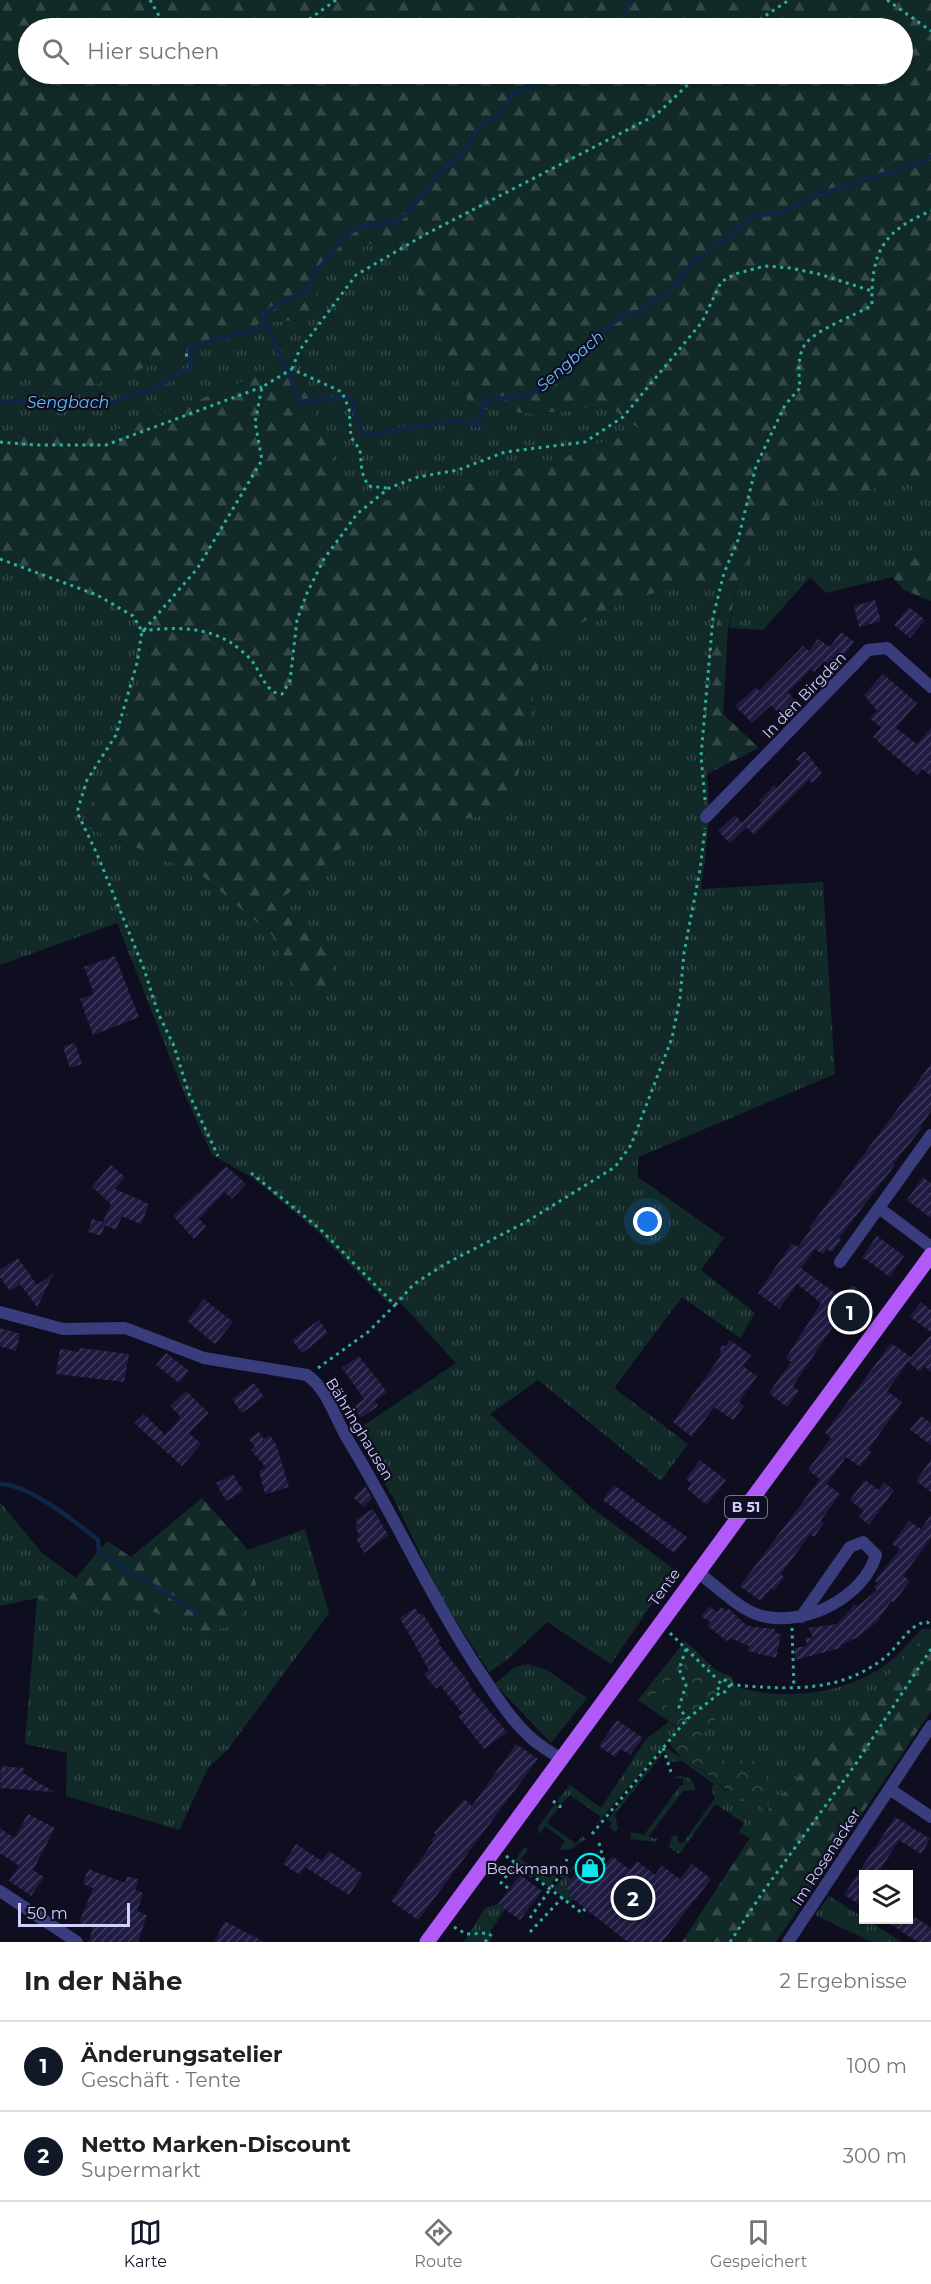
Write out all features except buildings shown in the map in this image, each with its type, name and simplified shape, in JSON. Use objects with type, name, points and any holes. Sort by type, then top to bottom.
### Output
[{"type":"main road","name":"Tente","points":[[428,1942],[931,1255]]},
{"type":"street","name":"In den Birgden","points":[[706,817],[868,650],[887,648],[931,687]]},
{"type":"street","points":[[840,1262],[879,1208],[926,1152],[931,1135]]},
{"type":"street","points":[[879,1208],[931,1247]]},
{"type":"street","name":"Bähringhausen","points":[[0,1312],[63,1329],[125,1328],[204,1358],[307,1375],[317,1383],[379,1490],[434,1596],[475,1664],[504,1706],[530,1737],[561,1760]]},
{"type":"street","points":[[697,1572],[741,1605],[766,1617],[796,1617],[824,1611],[845,1597],[873,1564],[876,1555],[873,1550],[863,1542],[850,1547],[796,1617]]},
{"type":"street","name":"Im Rosenacker","points":[[788,1942],[880,1802],[891,1790],[931,1726]]},
{"type":"street","points":[[891,1790],[931,1817]]},
{"type":"street","points":[[0,1891],[77,1942]]},
{"type":"path","points":[[150,0],[160,18]]},
{"type":"path","points":[[311,18],[336,0]]},
{"type":"path","points":[[762,18],[789,0]]},
{"type":"path","points":[[887,0],[913,18]]},
{"type":"path","points":[[913,18],[931,31]]},
{"type":"path","points":[[0,442],[35,445],[106,445],[262,387],[292,369],[299,351],[356,275],[426,234],[657,115],[689,84]]},
{"type":"path","points":[[307,1375],[368,1332],[414,1284],[445,1264],[526,1222],[615,1167],[631,1145],[672,1038],[700,870],[706,817],[701,756],[713,616],[724,573],[738,540],[756,466],[785,405],[800,388],[799,362],[804,345],[815,335],[872,305],[876,261],[885,242],[903,222],[931,211]]},
{"type":"path","points":[[142,631],[184,628],[204,631],[230,642],[252,661],[273,691],[282,694],[290,681],[297,620],[324,559],[357,514],[389,488],[418,477],[458,470],[505,452],[585,442],[623,417],[702,322],[721,282],[735,274],[765,266],[790,268],[819,274],[872,291]]},
{"type":"path","points":[[185,355],[192,356]]},
{"type":"path","points":[[292,369],[342,392],[349,410],[351,437],[360,450],[362,472],[368,486],[389,488]]},
{"type":"path","points":[[218,1156],[189,1094],[174,1046],[158,1013],[144,969],[97,854],[77,812],[87,780],[116,735],[137,663],[142,631],[197,569],[262,460],[255,422],[262,387]]},
{"type":"path","points":[[0,559],[97,595],[133,616],[142,631]]},
{"type":"path","points":[[251,1173],[320,1229],[395,1305]]},
{"type":"path","points":[[794,1689],[796,1617]]},
{"type":"path","points":[[719,1681],[726,1680],[730,1685],[794,1689],[822,1686],[855,1675],[884,1658],[917,1624],[927,1622],[931,1625]]},
{"type":"path","points":[[673,1636],[719,1681]]},
{"type":"path","points":[[687,1649],[679,1669],[686,1685],[679,1707],[687,1719]]},
{"type":"path","points":[[730,1942],[765,1889],[855,1765],[931,1649]]},
{"type":"path","points":[[719,1681],[718,1688],[721,1692]]},
{"type":"path","points":[[592,1834],[687,1719],[721,1692],[727,1691],[730,1685]]},
{"type":"path","points":[[663,1748],[671,1773]]},
{"type":"path","points":[[553,1801],[560,1806],[560,1811]]},
{"type":"path","points":[[599,1843],[605,1865]]},
{"type":"path","points":[[508,1857],[582,1913],[585,1909]]},
{"type":"path","points":[[530,1918],[560,1875],[567,1859]]},
{"type":"path","points":[[508,1888],[501,1883],[516,1863]]},
{"type":"path","points":[[560,1875],[568,1874]]},
{"type":"path","points":[[530,1932],[563,1898]]},
{"type":"path","points":[[456,1928],[466,1934],[490,1933],[485,1942]]},
{"type":"green space","points":[[0,0],[931,0],[931,480],[896,482],[865,491],[839,492],[798,502],[770,518],[737,585],[728,628],[723,714],[759,748],[707,774],[704,758],[716,627],[725,588],[702,586],[654,593],[584,621],[543,644],[512,808],[340,849],[311,879],[281,898],[295,927],[334,949],[336,991],[294,992],[272,935],[200,874],[83,826],[150,653],[145,624],[97,598],[0,564],[0,431],[95,438],[181,407],[269,371],[304,385],[346,486],[364,505],[485,480],[543,460],[555,466],[574,451],[642,431],[609,406],[533,414],[471,408],[393,236],[354,250],[324,278],[306,320],[264,322],[170,359],[77,391],[0,369]]},
{"type":"green space","points":[[393,236],[471,408],[547,413],[609,406],[643,431],[574,451],[555,466],[543,460],[485,480],[364,505],[346,486],[304,385],[269,371],[181,407],[95,438],[0,431],[0,369],[170,359],[264,322],[306,320],[324,278],[354,250]]},
{"type":"green space","points":[[931,480],[931,557],[919,555],[892,577],[826,593],[810,577],[763,630],[729,628],[737,585],[770,518],[798,502],[839,492],[865,491],[896,482]]},
{"type":"green space","points":[[919,555],[931,557],[931,601],[904,590],[892,577]]},
{"type":"green space","points":[[0,564],[97,598],[145,624],[150,653],[83,826],[200,874],[272,935],[294,992],[334,949],[295,927],[281,898],[311,879],[340,849],[512,808],[543,644],[607,610],[654,593],[702,586],[725,588],[716,627],[704,758],[709,807],[701,889],[823,882],[835,1074],[638,1157],[638,1177],[724,1238],[701,1270],[755,1313],[740,1338],[682,1297],[614,1388],[688,1444],[661,1481],[538,1380],[490,1414],[592,1508],[675,1570],[611,1664],[547,1622],[507,1660],[489,1672],[441,1597],[394,1499],[354,1432],[456,1363],[398,1300],[390,1305],[316,1230],[253,1178],[212,1155],[184,1093],[117,923],[0,965]]},
{"type":"green space","points":[[202,1498],[248,1550],[257,1588],[235,1626],[201,1632],[130,1602],[37,1598],[76,1578],[107,1541],[131,1557]]},
{"type":"green space","points":[[0,1502],[42,1553],[76,1578],[39,1598],[130,1602],[201,1632],[257,1588],[248,1550],[305,1529],[329,1613],[228,1749],[208,1768],[179,1830],[66,1796],[67,1753],[25,1744],[37,1598],[0,1606]]},
{"type":"green space","points":[[923,1628],[930,1630],[768,1810],[766,1780],[757,1762],[750,1758],[743,1762],[739,1769],[724,1762],[696,1740],[714,1722],[724,1700],[736,1687],[774,1694],[833,1689],[852,1683],[887,1664]]},
{"type":"green space","points":[[931,1629],[931,1711],[776,1942],[682,1942],[768,1810]]},
{"type":"green space","points":[[685,1641],[717,1671],[731,1676],[736,1687],[724,1700],[714,1722],[697,1740],[725,1754],[724,1762],[739,1769],[743,1762],[750,1758],[757,1762],[768,1782],[767,1812],[749,1797],[743,1802],[710,1776],[683,1759],[669,1740],[677,1727],[638,1700]]},
{"type":"green space","points":[[528,1664],[547,1670],[587,1698],[551,1743],[495,1684],[515,1667]]},
{"type":"green space","points":[[678,1678],[682,1682],[682,1695],[673,1710],[653,1696],[666,1681]]},
{"type":"green space","points":[[669,1722],[677,1727],[669,1740],[594,1827],[601,1817],[570,1795],[561,1804],[557,1801],[570,1785],[601,1808],[647,1738]]},
{"type":"green space","points":[[665,1747],[716,1781],[724,1790],[753,1799],[767,1812],[751,1839],[739,1832],[744,1823],[715,1804],[679,1854],[669,1847],[672,1836],[677,1835],[678,1843],[683,1843],[715,1798],[711,1789],[714,1784],[682,1761],[669,1762],[665,1751],[615,1814],[618,1829],[615,1832],[609,1827],[612,1823],[608,1819]]},
{"type":"green space","points":[[677,1776],[690,1779],[695,1790],[683,1791],[648,1837],[658,1839],[655,1842],[630,1839],[631,1832],[644,1835],[683,1785],[683,1779],[673,1778]]},
{"type":"green space","points":[[555,1804],[559,1807],[547,1823],[576,1844],[582,1836],[586,1839],[571,1849],[559,1850],[565,1841],[545,1826],[538,1835],[539,1826]]},
{"type":"green space","points":[[524,1847],[528,1849],[521,1859],[549,1878],[556,1869],[560,1871],[549,1887],[515,1861]]},
{"type":"green space","points":[[578,1863],[567,1876],[571,1879],[565,1887],[572,1893],[569,1896],[573,1899],[570,1903],[553,1889]]},
{"type":"green space","points":[[829,1896],[859,1915],[859,1924],[873,1924],[902,1942],[872,1942],[815,1915]]},
{"type":"green space","points":[[498,1904],[505,1909],[490,1932],[494,1935],[489,1942],[464,1942],[485,1908]]},
{"type":"waterway","points":[[622,18],[631,0]]},
{"type":"waterway","name":"Sengbach","points":[[533,84],[512,95],[504,109],[480,126],[460,158],[455,159],[435,179],[405,215],[393,222],[352,231],[341,241],[322,266],[311,275],[310,288],[303,295],[296,295],[262,314],[301,402],[351,396],[361,432],[371,434],[457,420],[478,425],[484,401],[532,394],[587,343],[625,314],[639,312],[654,299],[666,296],[693,262],[713,245],[733,236],[737,227],[746,223],[748,217],[781,212],[827,192],[922,162],[931,157]]},
{"type":"waterway","name":"Sengbach","points":[[0,401],[107,405],[133,394],[152,390],[182,371],[189,371],[192,367],[189,357],[191,347],[258,328],[266,323]]},
{"type":"waterway","points":[[0,1484],[24,1490],[51,1505],[98,1540],[99,1552],[198,1613]]},
{"type":"place","name":"Änderungsatelier","points":[[850,1312]]},
{"type":"place","name":"Beckmann","points":[[590,1868]]},
{"type":"place","name":"Netto Marken-Discount","points":[[633,1898]]}]
